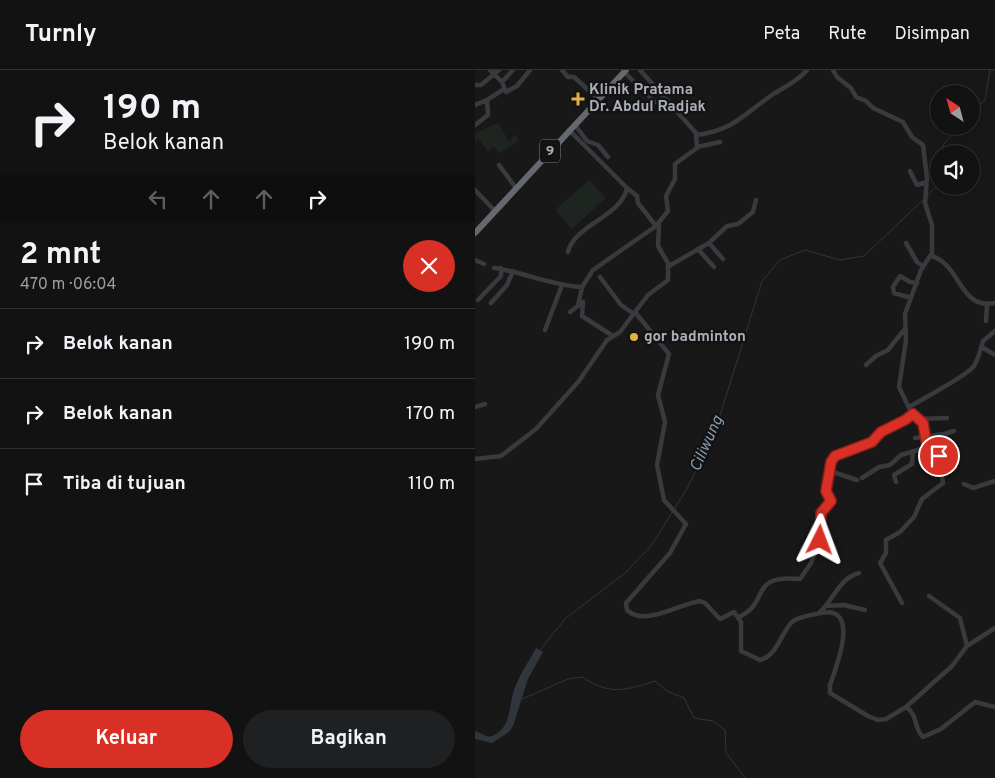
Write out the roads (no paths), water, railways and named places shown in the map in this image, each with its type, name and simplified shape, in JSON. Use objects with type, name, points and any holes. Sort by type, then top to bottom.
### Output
[{"type":"highway","name":"9","points":[[475,233],[624,71]]},
{"type":"street","points":[[490,70],[501,82],[506,92],[514,89],[528,71]]},
{"type":"street","points":[[477,86],[499,70]]},
{"type":"street","points":[[501,82],[513,70]]},
{"type":"street","points":[[562,70],[568,77],[573,77],[598,99]]},
{"type":"street","points":[[640,70],[697,135],[697,147]]},
{"type":"street","points":[[697,135],[733,126],[772,95],[791,85],[807,70]]},
{"type":"street","points":[[833,70],[856,97],[866,101],[875,109],[903,122],[912,137],[923,144],[927,182],[925,203],[932,225],[932,256],[923,266],[905,316],[904,330],[906,340],[899,387],[909,408],[920,419],[947,418]]},
{"type":"street","points":[[624,71],[655,102]]},
{"type":"street","points":[[475,105],[487,100],[504,88]]},
{"type":"street","points":[[475,125],[488,115],[487,100]]},
{"type":"street","points":[[574,124],[587,141],[598,145],[608,157]]},
{"type":"street","points":[[475,459],[501,456],[536,429],[575,386],[601,349],[613,336],[620,332],[648,295],[667,280],[669,266],[658,246],[659,225],[656,226],[638,203],[637,196],[569,130]]},
{"type":"street","points":[[570,312],[578,306],[582,287],[593,270],[656,226],[668,211],[667,196],[675,179],[675,164],[697,147],[720,142]]},
{"type":"street","points":[[499,165],[516,188]]},
{"type":"street","points":[[910,171],[917,185],[927,182]]},
{"type":"street","points":[[568,252],[573,240],[620,202],[627,188]]},
{"type":"street","points":[[475,190],[495,210]]},
{"type":"street","points":[[669,266],[709,243],[727,226],[738,224],[753,212],[756,200]]},
{"type":"street","points":[[709,243],[723,259]]},
{"type":"street","points":[[906,243],[917,262],[923,266]]},
{"type":"street","points":[[698,249],[714,267]]},
{"type":"street","points":[[705,256],[713,249]]},
{"type":"street","points":[[932,256],[947,265],[974,302],[987,305],[995,303]]},
{"type":"street","points":[[475,260],[484,264]]},
{"type":"street","points":[[494,268],[501,268],[562,285],[582,287]]},
{"type":"street","points":[[479,300],[501,276],[501,268]]},
{"type":"street","points":[[491,302],[507,286],[513,272]]},
{"type":"street","points":[[911,298],[894,292],[893,287],[900,276],[910,282],[917,283]]},
{"type":"street","points":[[600,278],[621,305],[635,313],[669,354],[658,395],[665,422],[657,465],[661,494],[685,524],[679,539],[670,553],[628,601],[627,610],[632,614],[645,617],[702,601],[719,618],[734,612],[739,617],[741,651],[760,660],[772,653],[794,621],[818,614],[832,613],[840,621],[844,630],[843,644],[830,686],[831,694],[862,714],[878,720],[890,717],[906,707],[951,666],[967,646],[995,628]]},
{"type":"street","points":[[545,330],[562,285]]},
{"type":"street","points":[[583,302],[582,316],[613,336]]},
{"type":"street","points":[[986,321],[987,305]]},
{"type":"street","points":[[867,365],[876,356],[888,350],[904,330]]},
{"type":"street","points":[[909,408],[972,368],[983,347],[983,341],[995,331]]},
{"type":"street","points":[[983,347],[995,355]]},
{"type":"street","points":[[475,407],[485,404]]},
{"type":"street","points":[[739,617],[751,609],[767,583],[780,578],[800,579],[806,574],[820,540],[821,513],[831,501],[826,491],[832,460],[838,453],[872,442],[881,432],[913,414]]},
{"type":"street","points":[[902,603],[880,562],[886,553],[886,540],[900,532],[914,517],[922,499],[943,485],[938,453],[928,447],[920,419]]},
{"type":"street","points":[[915,438],[954,431]]},
{"type":"street","points":[[830,471],[859,479],[879,467],[890,465],[901,455],[928,447]]},
{"type":"street","points":[[896,482],[894,475],[912,464],[913,451]]},
{"type":"street","points":[[964,484],[973,488],[995,481]]},
{"type":"street","points":[[818,614],[827,606],[846,578],[859,573]]},
{"type":"street","points":[[929,596],[960,618],[967,646]]},
{"type":"street","points":[[827,606],[845,605],[865,610]]},
{"type":"street","points":[[906,707],[913,713],[919,734],[923,738],[941,729],[975,702],[995,707]]},
{"type":"waterway","name":"Ciliwung","points":[[980,105],[985,100],[990,70]]},
{"type":"waterway","name":"Ciliwung","points":[[943,145],[952,135]]},
{"type":"waterway","name":"Ciliwung","points":[[675,508],[688,487],[717,425],[762,281],[780,260],[805,250],[840,260],[864,256],[923,200]]},
{"type":"waterway","name":"Ciliwung","points":[[540,650],[565,619],[625,573],[651,546],[673,511]]},
{"type":"waterway","points":[[522,699],[568,679],[583,677],[601,687],[618,690],[655,681],[667,691],[684,698],[694,718],[713,721],[725,730],[726,753],[745,778]]},
{"type":"place","name":"Klinik Pratama Dr. Abdul Radjak","points":[[578,99]]},
{"type":"place","name":"gor badminton","points":[[634,337]]}]
